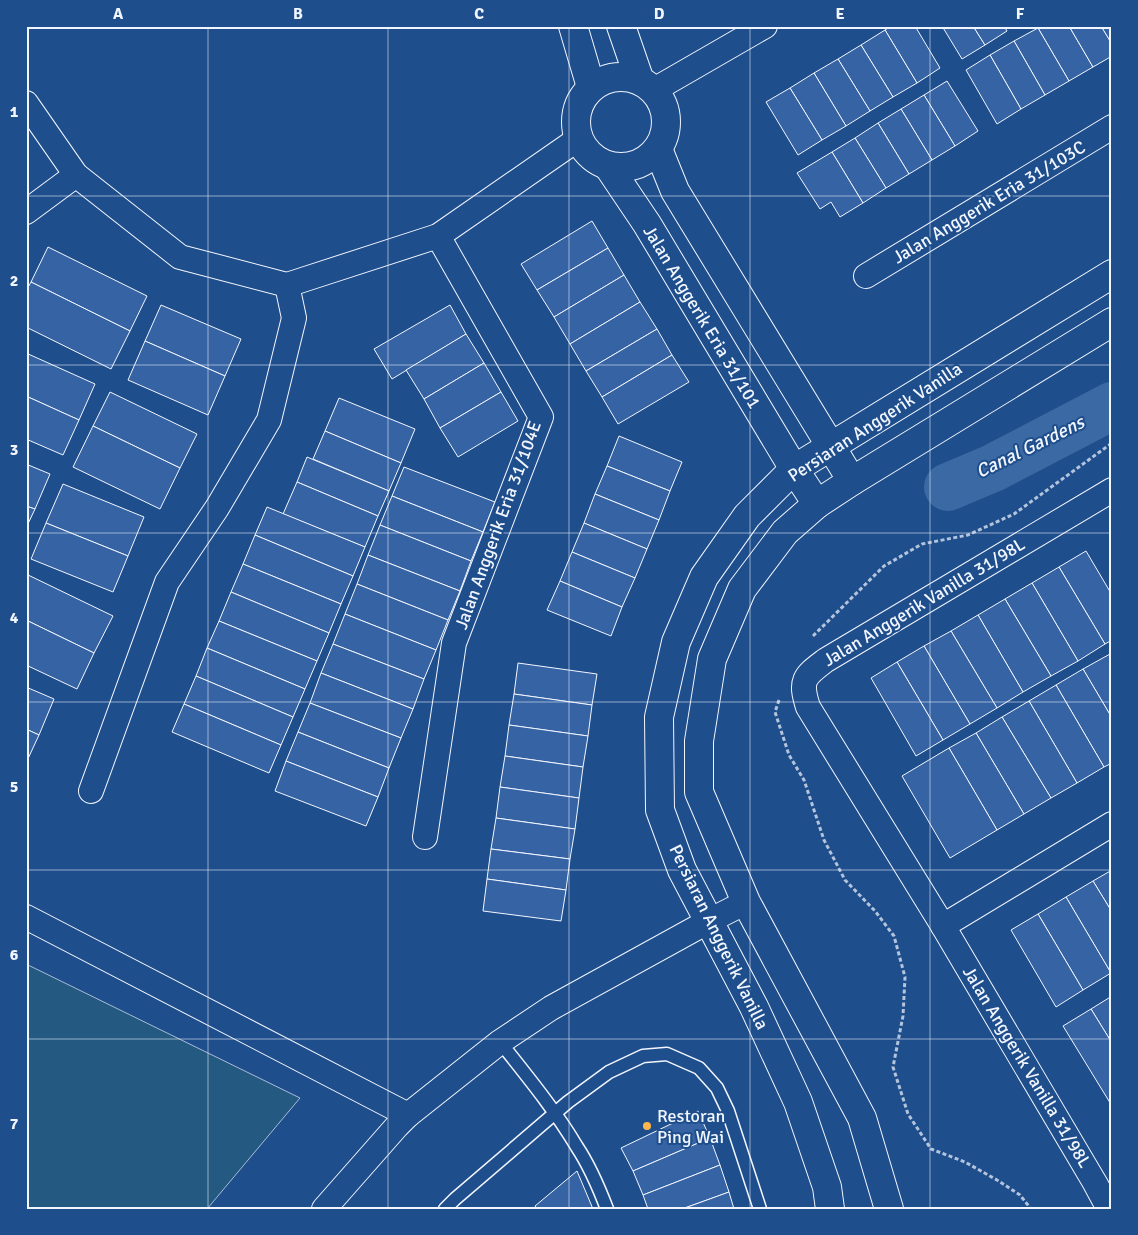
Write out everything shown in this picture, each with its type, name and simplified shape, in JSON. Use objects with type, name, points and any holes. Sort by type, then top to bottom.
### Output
[{"type":"main road","points":[[573,26],[591,88]]},
{"type":"main road","points":[[621,26],[647,86],[663,104],[666,119],[664,135],[658,149],[644,162],[626,168],[608,166],[589,156],[578,139],[575,120],[580,102],[591,88],[607,79],[624,76],[647,86]]},
{"type":"main road","points":[[658,149],[675,191],[852,481]]},
{"type":"main road","name":"Jalan Anggerik Eria 31/101","points":[[608,166],[647,224],[817,504]]},
{"type":"main road","name":"Persiaran Anggerik Vanilla","points":[[830,1209],[827,1187],[798,1102],[754,1007],[682,870],[660,810],[659,717],[676,642],[704,577],[747,516],[794,469],[1112,274]]},
{"type":"main road","name":"Persiaran Anggerik Vanilla","points":[[890,1209],[862,1118],[746,902],[699,792],[699,741],[712,659],[742,589],[785,532],[817,504],[1112,322]]},
{"type":"street","points":[[647,86],[765,26]]},
{"type":"street","points":[[26,103],[76,176],[180,257],[287,286],[438,236],[578,139]]},
{"type":"street","name":"Jalan Anggerik Eria 31/103C","points":[[866,276],[1112,127]]},
{"type":"street","points":[[26,212],[76,176]]},
{"type":"street","name":"Jalan Anggerik Eria 31/104E","points":[[425,837],[454,643],[541,417],[438,236]]},
{"type":"street","points":[[91,791],[167,582],[217,508],[269,420],[294,318],[287,286]]},
{"type":"street","name":"Jalan Anggerik Vanilla 31/98L","points":[[1109,1209],[1104,1178],[943,926],[808,706],[804,694],[804,684],[808,674],[826,660],[1112,490]]},
{"type":"street","points":[[943,926],[1112,824]]},
{"type":"street","points":[[324,1209],[408,1115],[500,1042],[551,1008],[746,902]]},
{"type":"street","points":[[26,917],[408,1115]]},
{"type":"lane","points":[[500,1042],[578,1147],[607,1209]]},
{"type":"lane","points":[[445,1209],[454,1199],[568,1102],[609,1072],[643,1056],[667,1054],[699,1068],[717,1088],[728,1111],[760,1209]]},
{"type":"path","points":[[809,640],[884,566],[922,544],[968,536],[1014,514],[1112,443]]},
{"type":"path","points":[[781,695],[775,712],[789,755],[804,780],[824,840],[844,880],[875,911],[894,936],[905,977],[903,1016],[893,1067],[908,1114],[931,1149],[965,1162],[997,1180],[1020,1195],[1031,1209]]},
{"type":"shaded area","points":[[26,964],[300,1098],[207,1209],[26,1209]]},
{"type":"building","points":[[891,26],[915,26],[940,68],[917,83],[885,30]]},
{"type":"building","points":[[942,26],[973,26],[985,45],[962,59]]},
{"type":"building","points":[[973,26],[1004,26],[1007,31],[985,45]]},
{"type":"building","points":[[1040,26],[1069,26],[1093,67],[1069,81],[1038,28]]},
{"type":"building","points":[[1069,26],[1101,26],[1112,44],[1112,56],[1093,67]]},
{"type":"building","points":[[1101,26],[1112,26],[1112,44]]},
{"type":"building","points":[[1038,28],[1069,81],[1045,95],[1014,41]]},
{"type":"building","points":[[885,30],[917,83],[893,97],[861,45]]},
{"type":"building","points":[[1014,41],[1045,95],[1021,109],[990,55]]},
{"type":"building","points":[[861,45],[893,97],[870,111],[838,59]]},
{"type":"building","points":[[990,55],[1021,109],[997,124],[966,70]]},
{"type":"building","points":[[838,59],[870,111],[846,126],[814,73]]},
{"type":"building","points":[[814,73],[846,126],[822,140],[790,88]]},
{"type":"building","points":[[947,81],[978,131],[955,146],[924,95]]},
{"type":"building","points":[[790,88],[822,140],[798,155],[766,102]]},
{"type":"building","points":[[924,95],[955,146],[932,160],[901,109]]},
{"type":"building","points":[[901,109],[932,160],[909,174],[878,123]]},
{"type":"building","points":[[878,123],[909,174],[886,188],[855,138]]},
{"type":"building","points":[[855,138],[886,188],[863,203],[832,152]]},
{"type":"building","points":[[832,152],[863,203],[840,217],[831,202],[820,209],[797,173]]},
{"type":"building","points":[[592,221],[608,248],[537,290],[521,264]]},
{"type":"building","points":[[48,247],[147,296],[130,331],[31,282]]},
{"type":"building","points":[[608,248],[624,275],[554,317],[537,290]]},
{"type":"building","points":[[624,275],[640,302],[570,344],[554,317]]},
{"type":"building","points":[[31,282],[130,331],[111,369],[26,327],[26,291]]},
{"type":"building","points":[[640,302],[657,329],[586,371],[570,344]]},
{"type":"building","points":[[161,305],[241,339],[225,376],[145,341]]},
{"type":"building","points":[[450,305],[466,334],[392,379],[374,349]]},
{"type":"building","points":[[657,329],[672,355],[602,397],[586,371]]},
{"type":"building","points":[[466,334],[484,363],[424,399],[406,370]]},
{"type":"building","points":[[145,341],[225,376],[208,415],[128,380]]},
{"type":"building","points":[[26,353],[95,384],[79,420],[26,396]]},
{"type":"building","points":[[672,355],[689,382],[618,424],[602,397]]},
{"type":"building","points":[[484,363],[501,392],[440,428],[424,399]]},
{"type":"building","points":[[110,392],[197,434],[180,468],[93,426]]},
{"type":"building","points":[[501,392],[518,421],[458,457],[440,428]]},
{"type":"building","points":[[26,396],[79,420],[63,455],[26,439]]},
{"type":"building","points":[[339,398],[415,429],[401,463],[325,431]]},
{"type":"building","points":[[93,426],[180,468],[160,509],[73,467]]},
{"type":"building","points":[[325,431],[401,463],[389,491],[313,459]]},
{"type":"building","points":[[619,436],[682,462],[670,491],[607,466]]},
{"type":"building","points":[[307,457],[389,491],[378,516],[297,482]]},
{"type":"building","points":[[26,464],[50,474],[35,509],[26,506]]},
{"type":"building","points":[[607,466],[670,491],[659,520],[595,494]]},
{"type":"building","points":[[404,467],[495,502],[483,532],[392,496]]},
{"type":"building","points":[[297,482],[378,516],[365,547],[283,514]]},
{"type":"building","points":[[63,484],[144,517],[128,556],[46,523]]},
{"type":"building","points":[[595,494],[659,520],[647,549],[584,523]]},
{"type":"building","points":[[392,496],[483,532],[471,561],[380,525]]},
{"type":"building","points":[[26,506],[35,509],[26,528]]},
{"type":"building","points":[[267,507],[365,547],[353,576],[255,535]]},
{"type":"building","points":[[46,523],[128,556],[113,592],[31,559]]},
{"type":"building","points":[[584,523],[647,549],[635,578],[572,552]]},
{"type":"building","points":[[380,525],[471,561],[460,591],[368,555]]},
{"type":"building","points":[[255,535],[353,576],[341,604],[243,564]]},
{"type":"building","points":[[1086,551],[1112,595],[1112,640],[1105,644],[1059,567]]},
{"type":"building","points":[[572,552],[635,578],[622,607],[560,581]]},
{"type":"building","points":[[368,555],[460,591],[448,620],[357,584]]},
{"type":"building","points":[[243,564],[341,604],[329,633],[231,592]]},
{"type":"building","points":[[1059,567],[1105,644],[1078,661],[1032,583]]},
{"type":"building","points":[[26,574],[113,616],[94,653],[26,620]]},
{"type":"building","points":[[560,581],[622,607],[611,636],[547,610]]},
{"type":"building","points":[[1032,583],[1078,661],[1051,676],[1005,599]]},
{"type":"building","points":[[357,584],[448,620],[436,650],[345,614]]},
{"type":"building","points":[[231,592],[329,633],[317,661],[219,621]]},
{"type":"building","points":[[1005,599],[1051,676],[1023,692],[978,615]]},
{"type":"building","points":[[345,614],[436,650],[424,679],[333,644]]},
{"type":"building","points":[[978,615],[1023,692],[997,708],[951,631]]},
{"type":"building","points":[[26,620],[94,653],[77,689],[26,665]]},
{"type":"building","points":[[219,621],[317,661],[305,689],[207,648]]},
{"type":"building","points":[[951,631],[997,708],[970,724],[924,646]]},
{"type":"building","points":[[333,644],[424,679],[413,709],[321,673]]},
{"type":"building","points":[[924,646],[970,724],[943,740],[897,662]]},
{"type":"building","points":[[207,648],[305,689],[293,717],[196,676]]},
{"type":"building","points":[[1110,654],[1112,657],[1112,718],[1083,669]]},
{"type":"building","points":[[897,662],[943,740],[916,756],[871,678]]},
{"type":"building","points":[[518,663],[597,674],[592,705],[514,694]]},
{"type":"building","points":[[1083,669],[1112,718],[1112,763],[1104,767],[1056,685]]},
{"type":"building","points":[[321,673],[413,709],[401,738],[310,703]]},
{"type":"building","points":[[196,676],[293,717],[281,745],[184,704]]},
{"type":"building","points":[[1056,685],[1104,767],[1077,783],[1029,701]]},
{"type":"building","points":[[26,687],[54,699],[39,735],[26,729]]},
{"type":"building","points":[[514,694],[592,705],[588,736],[509,725]]},
{"type":"building","points":[[1029,701],[1077,783],[1051,798],[1002,717]]},
{"type":"building","points":[[310,703],[401,738],[389,768],[298,732]]},
{"type":"building","points":[[184,704],[281,745],[269,773],[172,732]]},
{"type":"building","points":[[1002,717],[1051,798],[1024,814],[976,733]]},
{"type":"building","points":[[509,725],[588,736],[583,767],[505,756]]},
{"type":"building","points":[[26,729],[39,735],[26,763]]},
{"type":"building","points":[[298,732],[389,768],[378,797],[286,761]]},
{"type":"building","points":[[976,733],[1024,814],[997,830],[949,748]]},
{"type":"building","points":[[949,748],[997,830],[950,858],[902,776]]},
{"type":"building","points":[[505,756],[583,767],[579,798],[500,787]]},
{"type":"building","points":[[286,761],[378,797],[366,826],[275,791]]},
{"type":"building","points":[[500,787],[579,798],[575,829],[496,818]]},
{"type":"building","points":[[496,818],[575,829],[570,859],[491,849]]},
{"type":"building","points":[[491,849],[570,859],[566,890],[487,879]]},
{"type":"building","points":[[1112,870],[1112,912],[1093,881]]},
{"type":"building","points":[[487,879],[566,890],[561,921],[483,911]]},
{"type":"building","points":[[1093,881],[1112,912],[1111,973],[1066,897]]},
{"type":"building","points":[[1066,897],[1111,973],[1083,990],[1038,914]]},
{"type":"building","points":[[1038,914],[1083,990],[1056,1007],[1011,930]]},
{"type":"building","points":[[1112,996],[1112,1043],[1091,1009]]},
{"type":"building","points":[[1091,1009],[1112,1043],[1112,1106],[1063,1026]]},
{"type":"building","points":[[698,1111],[710,1138],[633,1171],[621,1148]]},
{"type":"building","points":[[710,1138],[720,1165],[643,1195],[633,1171]]},
{"type":"building","points":[[720,1165],[729,1192],[682,1209],[648,1209],[643,1195]]},
{"type":"building","points":[[577,1171],[593,1209],[537,1209],[535,1206]]},
{"type":"building","points":[[729,1192],[734,1209],[682,1209]]},
{"type":"waterway","name":"Canal Gardens","points":[[948,487],[993,468],[1112,406]]},
{"type":"place","name":"Restoran Ping Wai","points":[[647,1126]]}]
